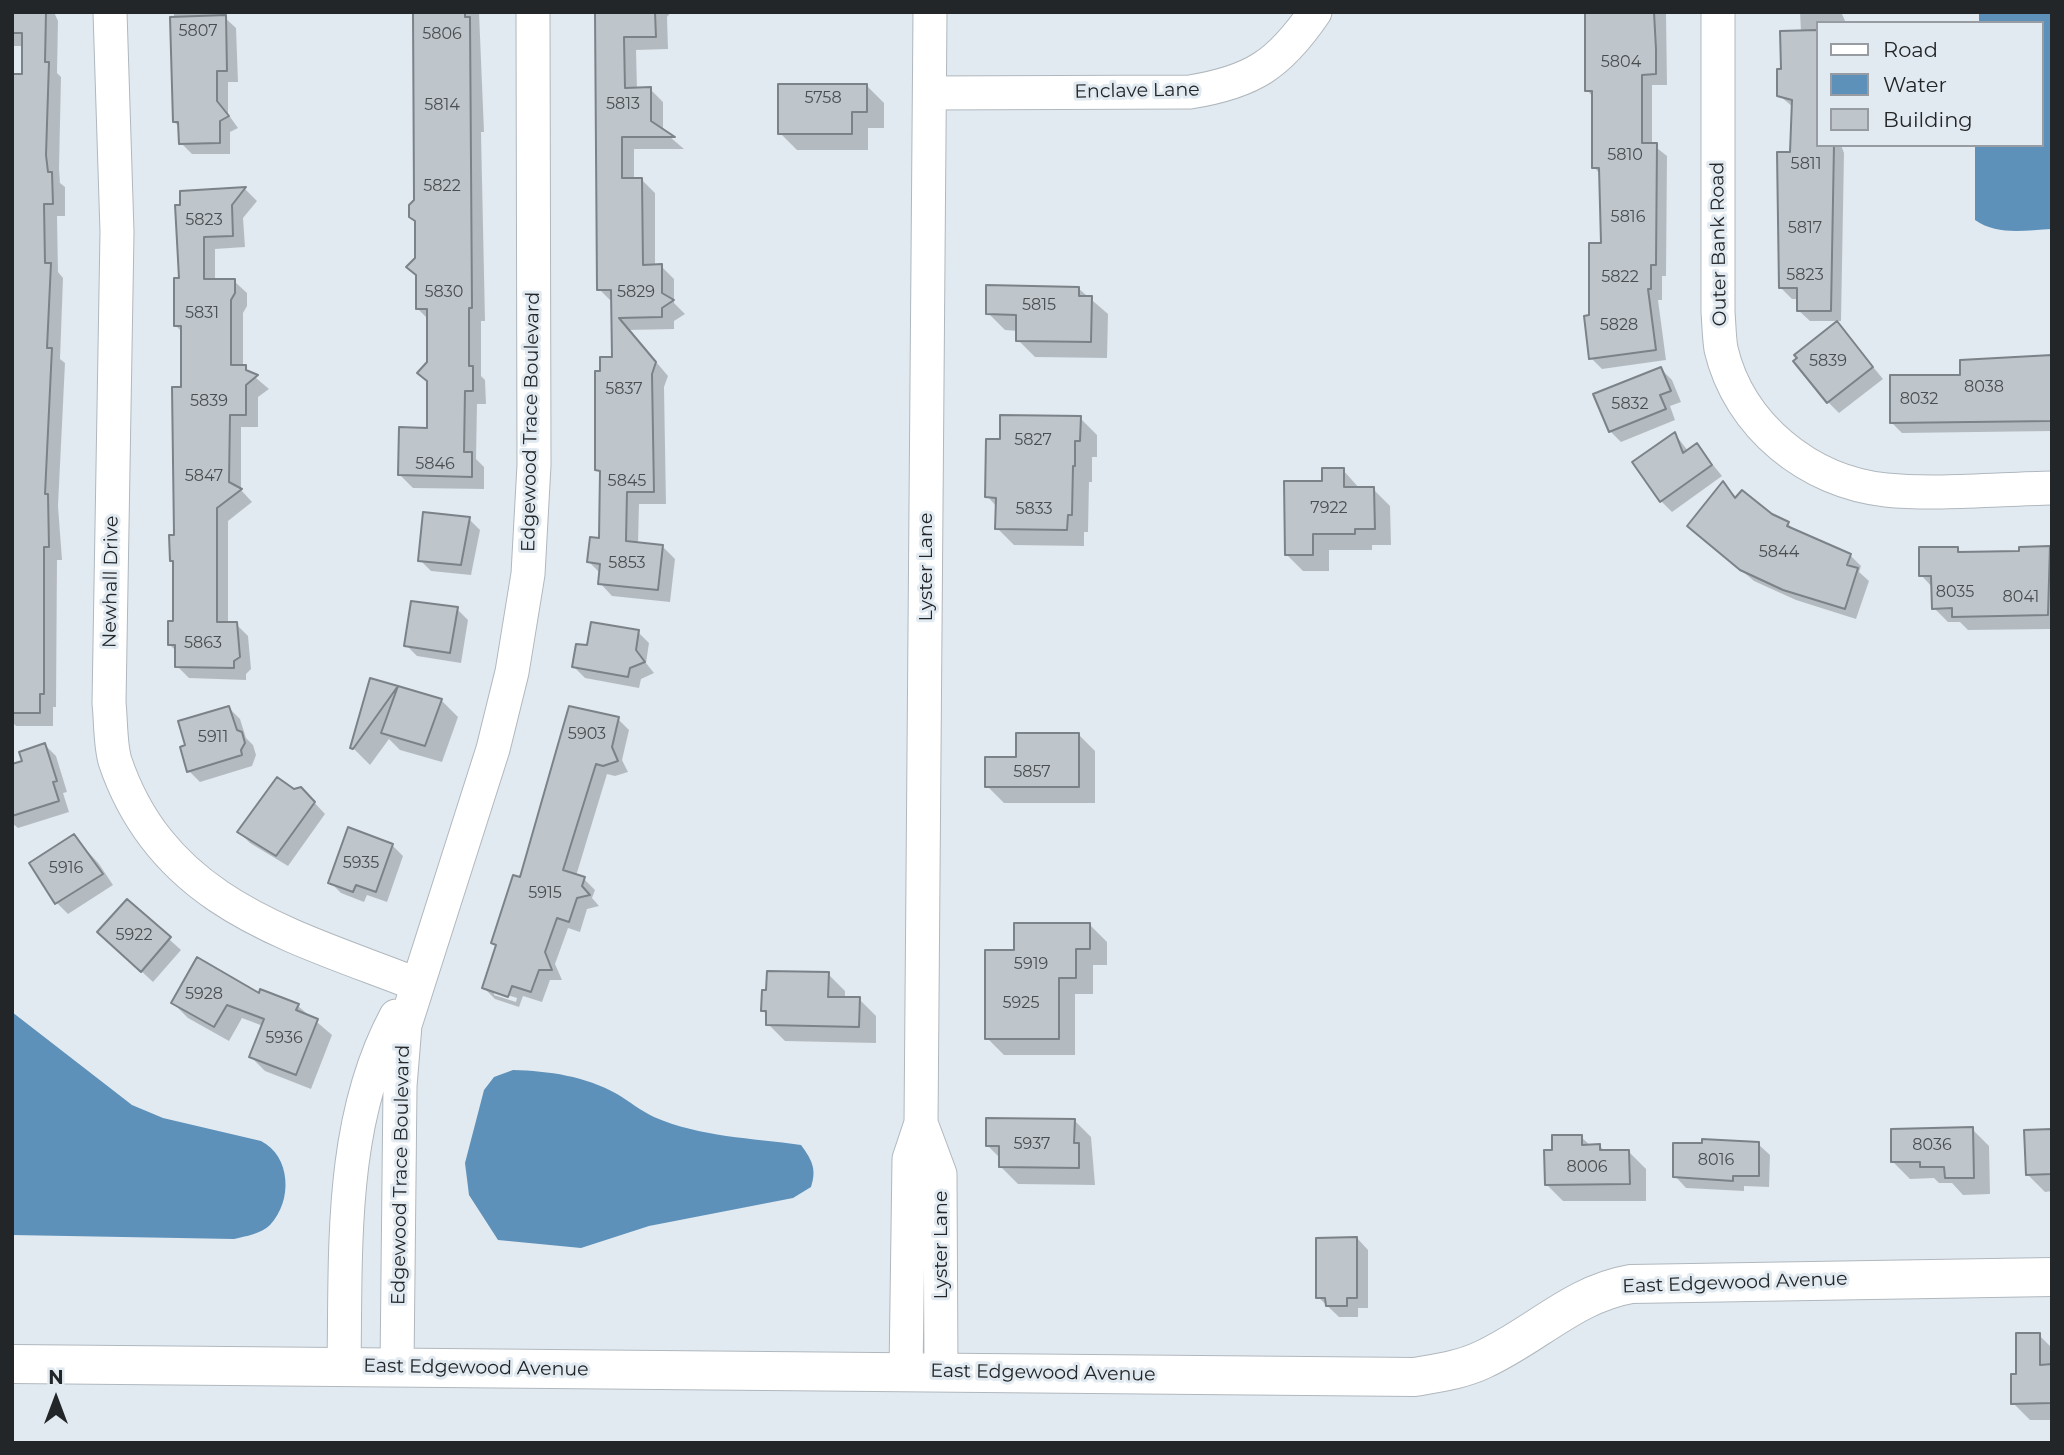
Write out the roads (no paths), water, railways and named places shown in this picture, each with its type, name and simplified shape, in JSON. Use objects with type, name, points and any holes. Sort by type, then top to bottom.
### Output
[{"type":"main road","name":"East Edgewood Avenue","points":[[12,1364],[1414,1377],[1466,1366],[1485,1359],[1573,1303],[1612,1287],[1631,1284],[2052,1277]]},
{"type":"street","name":"Newhall Drive","points":[[110,12],[117,183],[109,703],[114,759],[131,798],[155,838],[187,872],[219,899],[256,921],[416,984]]},
{"type":"street","name":"Edgewood Trace Boulevard","points":[[397,1367],[400,1086],[405,1025],[493,749],[512,672],[528,574],[534,465],[533,12]]},
{"type":"street","name":"Lyster Lane","points":[[924,1372],[909,1159],[921,1122],[930,12]]},
{"type":"street","name":"Enclave Lane","points":[[930,93],[1190,92],[1222,87],[1257,75],[1280,57],[1315,12]]},
{"type":"street","name":"Outer Bank Road","points":[[1718,12],[1718,312],[1721,348],[1745,406],[1789,453],[1816,470],[1854,484],[1886,490],[2052,488]]},
{"type":"street","name":"Edgewood Trace Boulevard","points":[[344,1367],[346,1232],[353,1150],[387,1033],[416,984]]},
{"type":"water","points":[[1979,12],[2052,12],[2052,229],[2002,230],[1975,220],[1975,147],[2043,147],[2043,21],[1979,21]]},
{"type":"water","points":[[12,1012],[132,1105],[163,1118],[261,1141],[271,1148],[283,1168],[285,1192],[283,1204],[270,1225],[258,1233],[234,1239],[12,1235]]},
{"type":"water","points":[[513,1070],[553,1073],[592,1083],[617,1094],[654,1117],[689,1129],[801,1145],[812,1165],[814,1175],[811,1187],[793,1198],[649,1226],[581,1248],[498,1240],[469,1195],[465,1163],[484,1090],[494,1077]]}]
